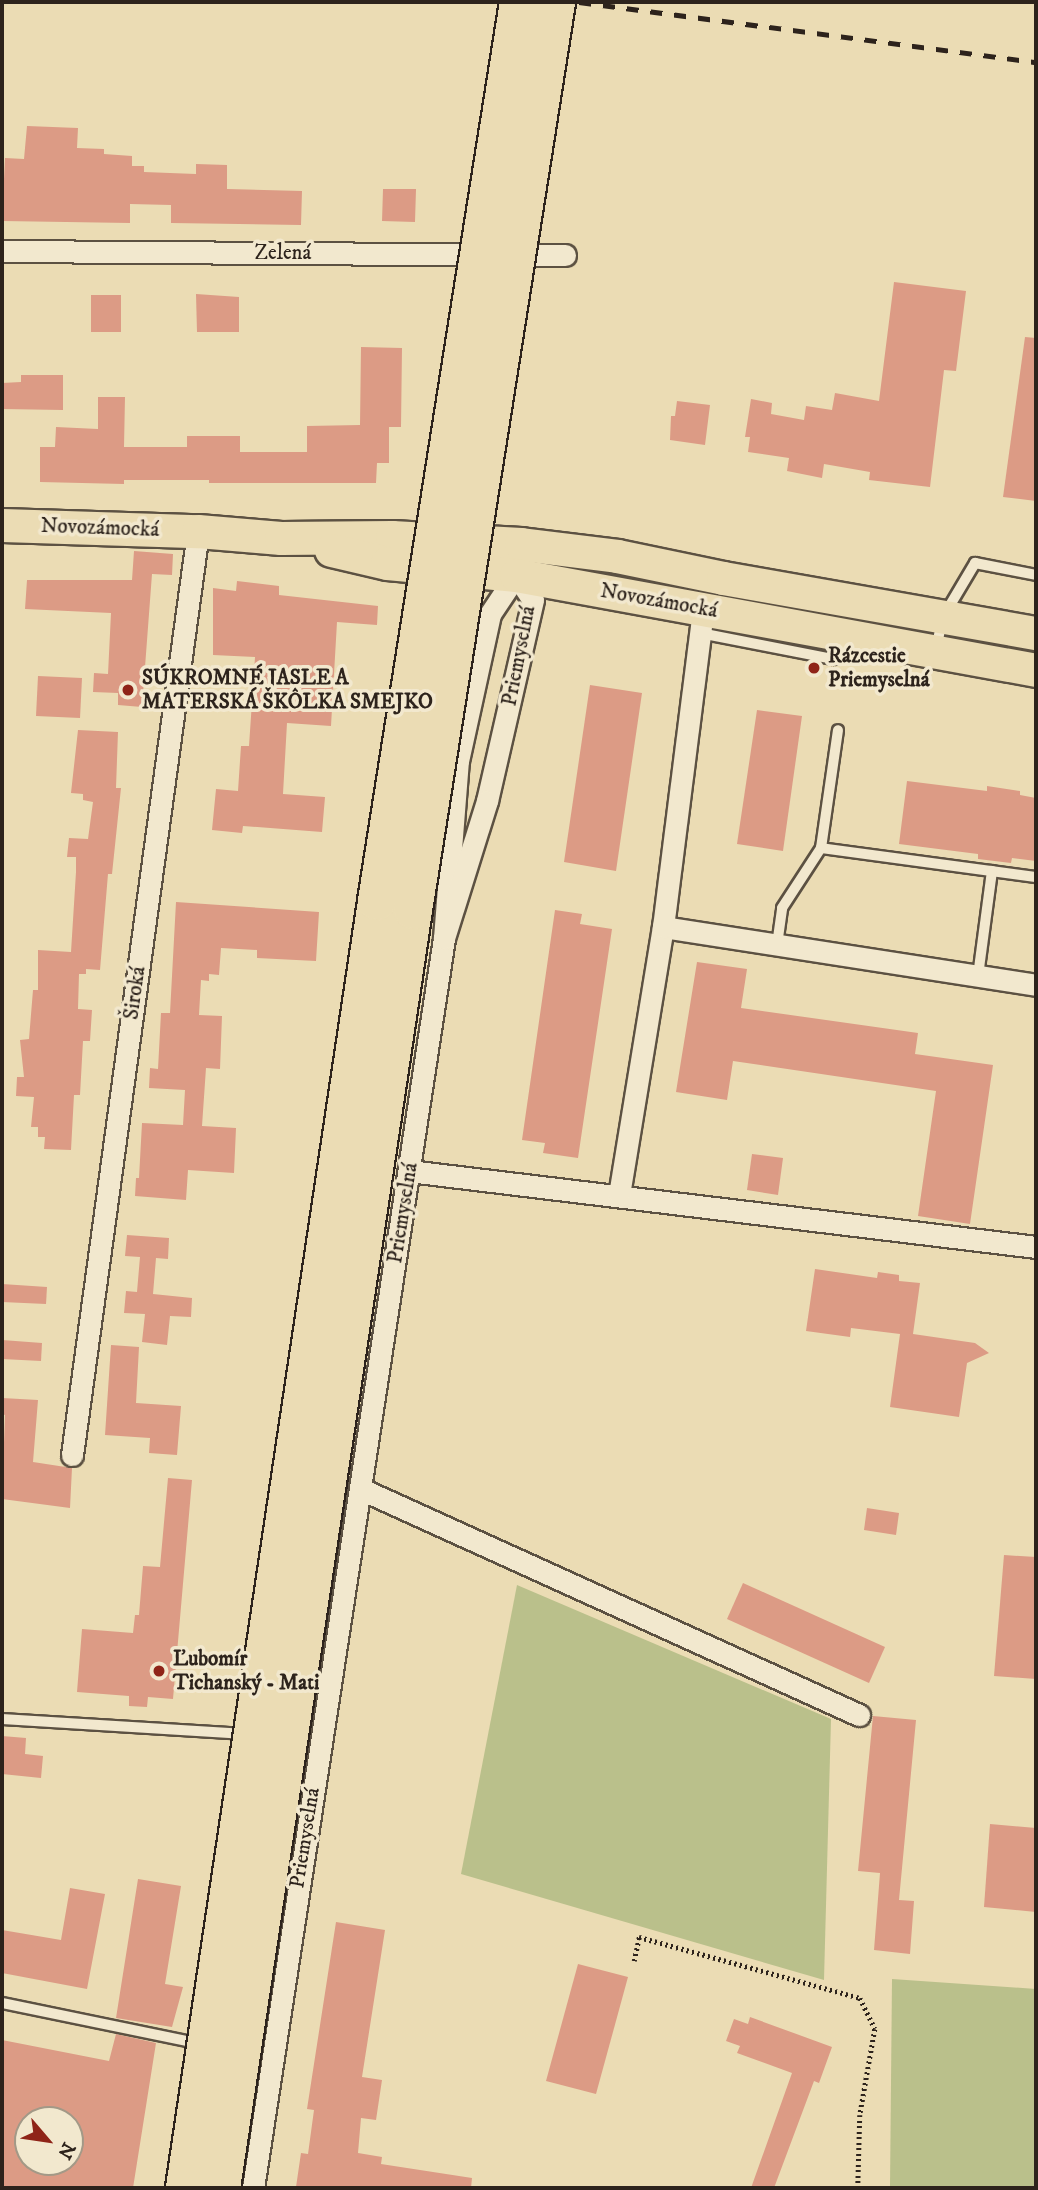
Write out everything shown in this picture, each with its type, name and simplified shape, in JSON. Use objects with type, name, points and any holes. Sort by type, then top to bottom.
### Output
[{"type":"highway","points":[[185,2188],[377,901],[519,2]]},
{"type":"highway","points":[[221,2188],[415,896],[556,2]]},
{"type":"main road","name":"Novozámocká","points":[[2,525],[198,531],[281,538],[392,537],[518,560],[701,621],[860,637],[1036,670]]},
{"type":"main road","name":"Novozámocká","points":[[518,560],[617,556],[1036,633]]},
{"type":"street","name":"Zelená","points":[[2,251],[565,256]]},
{"type":"street","name":"Široká","points":[[72,1455],[198,531]]},
{"type":"street","name":"Priemyselná","points":[[444,938],[487,801],[533,600],[518,560]]},
{"type":"street","name":"Priemyselná","points":[[253,2188],[444,938],[458,761],[491,614],[518,560]]},
{"type":"street","points":[[619,1195],[663,927],[701,621]]},
{"type":"street","points":[[663,927],[1036,985]]},
{"type":"street","points":[[409,1171],[1036,1247]]},
{"type":"street","points":[[361,1489],[859,1715]]},
{"type":"lane","points":[[935,651],[943,617],[975,563],[1036,575]]},
{"type":"lane","points":[[777,945],[782,908],[821,848],[838,730]]},
{"type":"lane","points":[[821,848],[1036,877]]},
{"type":"lane","points":[[978,976],[992,871]]},
{"type":"lane","points":[[2,1719],[265,1735]]},
{"type":"lane","points":[[279,1736],[321,1738]]},
{"type":"lane","points":[[2,2003],[219,2047]]},
{"type":"lane","points":[[232,2050],[273,2059]]},
{"type":"path","points":[[634,1961],[639,1937],[860,1998],[875,2029],[860,2115],[858,2188]]},
{"type":"green space","points":[[517,1585],[831,1719],[824,1980],[461,1874]]},
{"type":"green space","points":[[892,1979],[1036,1989],[1036,2188],[890,2188]]},
{"type":"building","points":[[27,126],[78,128],[77,148],[104,149],[104,154],[132,156],[132,166],[144,166],[144,172],[196,174],[196,164],[227,165],[227,189],[302,191],[301,225],[171,223],[171,205],[130,204],[130,223],[2,221],[5,158],[24,159]]},
{"type":"building","points":[[383,189],[416,189],[415,222],[382,221]]},
{"type":"building","points":[[894,282],[966,291],[956,371],[944,370],[930,487],[869,480],[870,472],[824,464],[822,478],[787,471],[789,458],[748,452],[750,437],[745,437],[751,399],[772,403],[771,414],[804,420],[806,406],[832,410],[835,393],[879,401]]},
{"type":"building","points":[[196,294],[239,297],[239,332],[197,332]]},
{"type":"building","points":[[91,295],[121,295],[121,332],[91,332]]},
{"type":"building","points":[[1025,337],[1036,338],[1036,501],[1003,497]]},
{"type":"building","points":[[361,347],[402,348],[401,427],[389,427],[389,463],[377,463],[376,483],[209,483],[209,480],[124,480],[124,484],[40,482],[40,447],[55,447],[56,427],[98,429],[98,397],[125,397],[124,447],[187,447],[187,436],[240,436],[240,452],[307,452],[307,426],[360,425]]},
{"type":"building","points":[[21,375],[63,375],[63,410],[2,409],[2,383],[21,382]]},
{"type":"building","points":[[677,401],[710,405],[705,445],[670,440],[671,416],[675,416]]},
{"type":"building","points":[[134,551],[173,554],[172,575],[152,574],[142,707],[118,705],[118,693],[93,692],[94,673],[108,674],[111,613],[25,609],[27,580],[132,580]]},
{"type":"building","points":[[237,581],[279,586],[279,595],[378,606],[377,625],[337,622],[331,726],[287,723],[283,794],[325,797],[322,832],[243,826],[242,833],[212,830],[216,789],[238,791],[241,746],[249,746],[255,657],[213,655],[213,588],[236,591]]},
{"type":"building","points":[[38,676],[82,678],[80,718],[36,716]]},
{"type":"building","points":[[590,685],[642,693],[616,871],[564,862]]},
{"type":"building","points":[[757,710],[802,716],[783,851],[737,844]]},
{"type":"building","points":[[78,730],[118,732],[116,788],[121,788],[112,874],[108,874],[100,970],[86,969],[86,974],[79,974],[78,1009],[92,1010],[90,1041],[83,1041],[80,1095],[74,1095],[71,1150],[44,1149],[45,1137],[38,1137],[38,1127],[31,1127],[34,1097],[16,1096],[17,1077],[24,1077],[20,1040],[29,1039],[33,990],[38,990],[38,950],[71,952],[76,857],[67,857],[69,838],[88,839],[93,802],[83,800],[83,794],[71,793]]},
{"type":"building","points":[[907,781],[987,791],[987,786],[1020,791],[1020,795],[1036,798],[1036,861],[1012,858],[1011,863],[978,859],[978,854],[899,844]]},
{"type":"building","points":[[176,902],[319,912],[316,961],[257,958],[257,950],[221,948],[219,975],[209,974],[209,981],[201,980],[199,1015],[222,1016],[220,1069],[206,1068],[202,1126],[236,1128],[234,1173],[188,1170],[186,1200],[135,1196],[136,1178],[139,1178],[142,1123],[183,1125],[185,1090],[149,1088],[150,1068],[158,1069],[161,1013],[170,1013]]},
{"type":"building","points":[[555,910],[582,914],[580,924],[612,929],[578,1158],[543,1153],[545,1143],[522,1140]]},
{"type":"building","points":[[697,962],[747,969],[741,1008],[918,1033],[915,1054],[993,1065],[970,1224],[918,1216],[936,1091],[733,1061],[727,1100],[676,1092]]},
{"type":"building","points":[[752,1154],[783,1158],[778,1195],[747,1190]]},
{"type":"building","points":[[127,1235],[169,1238],[168,1259],[156,1258],[153,1294],[192,1298],[191,1317],[170,1316],[167,1345],[142,1342],[145,1314],[124,1313],[126,1291],[137,1292],[140,1257],[125,1256]]},
{"type":"building","points":[[815,1269],[877,1278],[878,1272],[899,1275],[899,1281],[920,1283],[913,1334],[975,1343],[989,1353],[967,1363],[959,1417],[890,1407],[900,1334],[851,1328],[850,1337],[806,1331]]},
{"type":"building","points":[[2,1284],[47,1287],[46,1304],[2,1302]]},
{"type":"building","points":[[2,1340],[42,1343],[41,1361],[2,1359]]},
{"type":"building","points":[[111,1345],[139,1347],[136,1403],[181,1406],[177,1455],[149,1453],[150,1438],[105,1435]]},
{"type":"building","points":[[2,1398],[38,1400],[33,1462],[72,1468],[70,1508],[2,1499],[5,1415],[2,1414]]},
{"type":"building","points":[[168,1478],[192,1480],[173,1699],[148,1697],[147,1707],[129,1706],[129,1696],[77,1692],[82,1629],[133,1633],[135,1615],[139,1615],[143,1566],[160,1567]]},
{"type":"building","points":[[867,1508],[899,1513],[896,1535],[864,1530]]},
{"type":"building","points":[[1004,1555],[1036,1557],[1036,1679],[994,1676]]},
{"type":"building","points":[[743,1583],[885,1647],[869,1683],[727,1619]]},
{"type":"building","points":[[873,1716],[916,1720],[899,1900],[914,1901],[910,1954],[874,1950],[880,1873],[858,1871]]},
{"type":"building","points":[[2,1736],[26,1738],[25,1754],[43,1756],[41,1778],[2,1774]]},
{"type":"building","points":[[990,1824],[1036,1828],[1036,1912],[984,1907]]},
{"type":"building","points":[[138,1879],[181,1886],[165,1984],[183,1987],[172,2027],[116,2018]]},
{"type":"building","points":[[70,1888],[105,1894],[87,1989],[2,1973],[2,1930],[61,1940]]},
{"type":"building","points":[[336,1922],[385,1930],[362,2077],[382,2080],[376,2120],[361,2118],[358,2153],[382,2157],[381,2164],[472,2178],[471,2188],[296,2187],[301,2153],[308,2154],[314,2110],[307,2109]]},
{"type":"building","points":[[578,1964],[628,1977],[596,2094],[546,2081]]},
{"type":"building","points":[[750,2017],[832,2047],[819,2083],[814,2081],[774,2188],[751,2188],[792,2073],[737,2053],[740,2046],[726,2041],[734,2019],[748,2024]]},
{"type":"building","points":[[116,2034],[156,2043],[133,2188],[2,2188],[2,2040],[109,2061]]},
{"type":"railway","points":[[579,2],[1036,62]]},
{"type":"place","name":"Rázcestie Priemyselná","points":[[814,668]]},
{"type":"place","name":"SÚKROMNÉ JASLE A MATERSKÁ ŠKÔLKA SMEJKO","points":[[128,690]]},
{"type":"place","name":"Ľubomír Tichanský - Mati","points":[[159,1671]]}]
